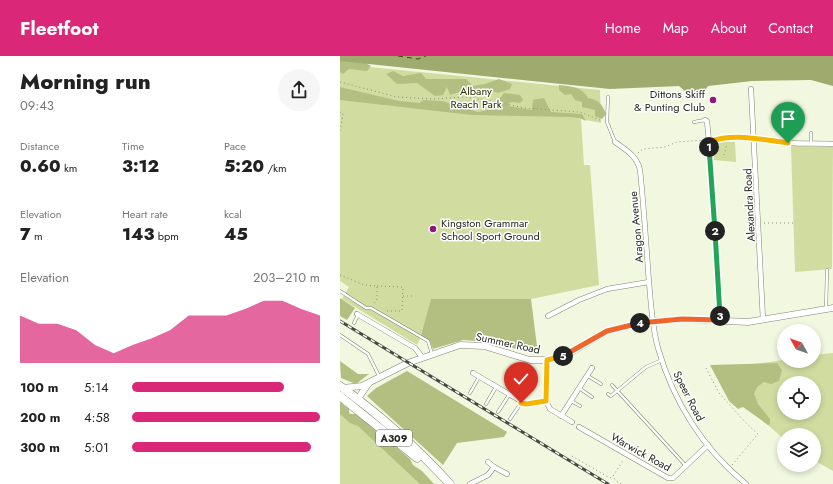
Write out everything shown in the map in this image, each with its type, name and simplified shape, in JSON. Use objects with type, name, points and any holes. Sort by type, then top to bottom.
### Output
[{"type":"highway","name":"A309","points":[[341,389],[360,400],[399,434],[450,484]]},
{"type":"highway","name":"A309","points":[[341,389],[444,484]]},
{"type":"street","name":"Alexandra Road","points":[[751,89],[755,138],[763,320]]},
{"type":"street","points":[[705,120],[707,121],[720,320]]},
{"type":"street","points":[[708,141],[724,137],[755,138],[788,143],[833,144]]},
{"type":"street","points":[[615,142],[634,156]]},
{"type":"street","name":"Aragon Avenue","points":[[634,156],[638,162],[640,170],[653,322]]},
{"type":"street","points":[[548,316],[607,288],[649,282]]},
{"type":"street","name":"Summer Road","points":[[341,389],[355,388],[422,357],[460,345],[476,345],[494,348],[530,360],[547,360],[570,353],[607,331],[619,327],[682,319],[748,322],[833,308]]},
{"type":"street","points":[[358,314],[415,348],[422,357]]},
{"type":"street","name":"Speer Road","points":[[653,322],[662,360],[683,410],[708,445],[729,469],[746,484]]},
{"type":"street","points":[[547,360],[546,401],[550,409],[572,422]]},
{"type":"street","points":[[561,416],[592,368]]},
{"type":"street","points":[[473,373],[521,403],[526,404],[546,401]]},
{"type":"street","name":"Summer Road","points":[[360,400],[358,397],[370,382]]},
{"type":"street","name":"Warwick Road","points":[[579,427],[668,478],[673,478],[708,445]]},
{"type":"street","points":[[488,462],[507,474]]},
{"type":"street","points":[[470,484],[488,475],[494,467]]},
{"type":"lane","points":[[608,97],[607,122],[615,142]]},
{"type":"lane","points":[[694,122],[705,120]]},
{"type":"lane","points":[[810,143],[811,133]]},
{"type":"lane","points":[[826,310],[827,270]]},
{"type":"lane","points":[[340,291],[366,308],[371,308],[428,341],[432,354]]},
{"type":"lane","points":[[354,323],[358,314]]},
{"type":"lane","points":[[340,335],[368,354],[379,377]]},
{"type":"lane","points":[[608,394],[611,396],[646,367],[662,360]]},
{"type":"lane","points":[[587,376],[601,384]]},
{"type":"lane","points":[[470,393],[480,377]]},
{"type":"lane","points":[[612,385],[686,466]]},
{"type":"lane","points":[[486,404],[496,387]]},
{"type":"lane","points":[[579,388],[592,397]]},
{"type":"lane","points":[[498,412],[509,395]]},
{"type":"lane","points":[[571,400],[580,406]]},
{"type":"lane","points":[[510,419],[521,403]]},
{"type":"path","points":[[340,82],[397,97],[433,99],[466,97],[524,108],[580,112],[607,122]]},
{"type":"path","points":[[340,112],[343,113],[340,132]]},
{"type":"path","points":[[724,155],[730,138]]},
{"type":"path","points":[[634,156],[643,149],[665,147],[677,142],[708,141]]},
{"type":"path","points":[[759,223],[793,223]]},
{"type":"path","points":[[340,275],[364,285],[403,287],[402,311],[386,311]]},
{"type":"path","points":[[371,308],[377,299],[377,286]]},
{"type":"path","points":[[402,296],[412,296]]},
{"type":"path","points":[[706,368],[719,393],[758,434],[729,469]]},
{"type":"path","points":[[572,456],[610,478],[613,476],[627,455]]},
{"type":"path","points":[[613,476],[615,480],[621,484]]},
{"type":"green space","name":"Kingston Grammar School Sport Ground","points":[[340,64],[600,90],[601,123],[581,119],[584,165],[590,165],[599,285],[531,299],[431,299],[424,331],[417,345],[342,299],[349,287],[340,281]]},
{"type":"green space","points":[[720,141],[735,142],[736,162],[714,160],[714,147]]},
{"type":"green space","points":[[791,146],[833,147],[832,269],[795,272]]},
{"type":"green space","points":[[833,353],[833,471],[821,464],[821,428],[777,428],[777,433],[754,413],[746,365],[777,361],[777,368],[821,368],[821,354]]},
{"type":"green space","points":[[340,404],[417,474],[426,484],[340,484]]},
{"type":"shaded area","points":[[340,56],[353,56],[371,66],[367,71],[349,69],[343,74],[340,72]]},
{"type":"shaded area","points":[[340,56],[833,56],[833,86],[811,80],[752,81],[708,86],[706,89],[687,93],[679,86],[610,89],[340,61]]},
{"type":"shaded area","points":[[393,71],[403,76],[421,73],[426,79],[466,79],[473,86],[499,79],[512,84],[510,89],[498,93],[492,91],[484,95],[476,92],[467,96],[463,91],[450,95],[447,87],[443,95],[435,96],[417,83],[397,84],[386,74]]},
{"type":"shaded area","points":[[559,85],[572,87],[583,91],[588,98],[600,103],[606,114],[602,119],[595,116],[595,110],[582,107],[582,102],[575,100],[571,94],[565,95],[559,90]]},
{"type":"shaded area","points":[[340,87],[399,101],[420,103],[423,100],[442,101],[478,112],[492,109],[504,93],[520,95],[523,100],[520,103],[509,103],[509,106],[532,110],[533,100],[544,98],[551,112],[582,114],[586,121],[580,118],[570,117],[472,115],[340,100]]},
{"type":"shaded area","points":[[340,298],[355,308],[347,320],[340,316]]},
{"type":"shaded area","points":[[431,299],[531,299],[538,354],[487,342],[463,340],[433,349],[430,342],[421,336]]},
{"type":"shaded area","points":[[340,361],[358,374],[369,374],[356,384],[341,378]]},
{"type":"shaded area","points":[[777,363],[777,368],[781,368],[782,370],[780,376],[777,376],[777,382],[771,384],[764,382],[757,387],[754,394],[758,404],[770,419],[770,424],[768,425],[743,407],[738,409],[729,401],[710,365]]},
{"type":"shaded area","points":[[407,371],[507,432],[504,437],[457,443],[443,465],[367,396],[376,388]]},
{"type":"shaded area","points":[[340,402],[349,409],[349,414],[357,414],[410,459],[413,465],[422,471],[434,484],[420,484],[358,426],[350,423],[340,414]]},
{"type":"ferry route","points":[[398,56],[418,59],[426,56]]},
{"type":"railway","points":[[340,321],[608,484]]},
{"type":"place","name":"Dittons Skiff & Punting Club","points":[[713,100]]},
{"type":"place","name":"Kingston Grammar School Sport Ground","points":[[433,229]]},
{"type":"route","points":[[521,403],[526,404],[546,401],[547,360],[562,357],[607,331],[645,322],[682,319],[720,320],[709,142],[724,137],[755,138],[788,143]]},
{"type":"park label","name":"Albany Reach Park","points":[[476,97]]}]
